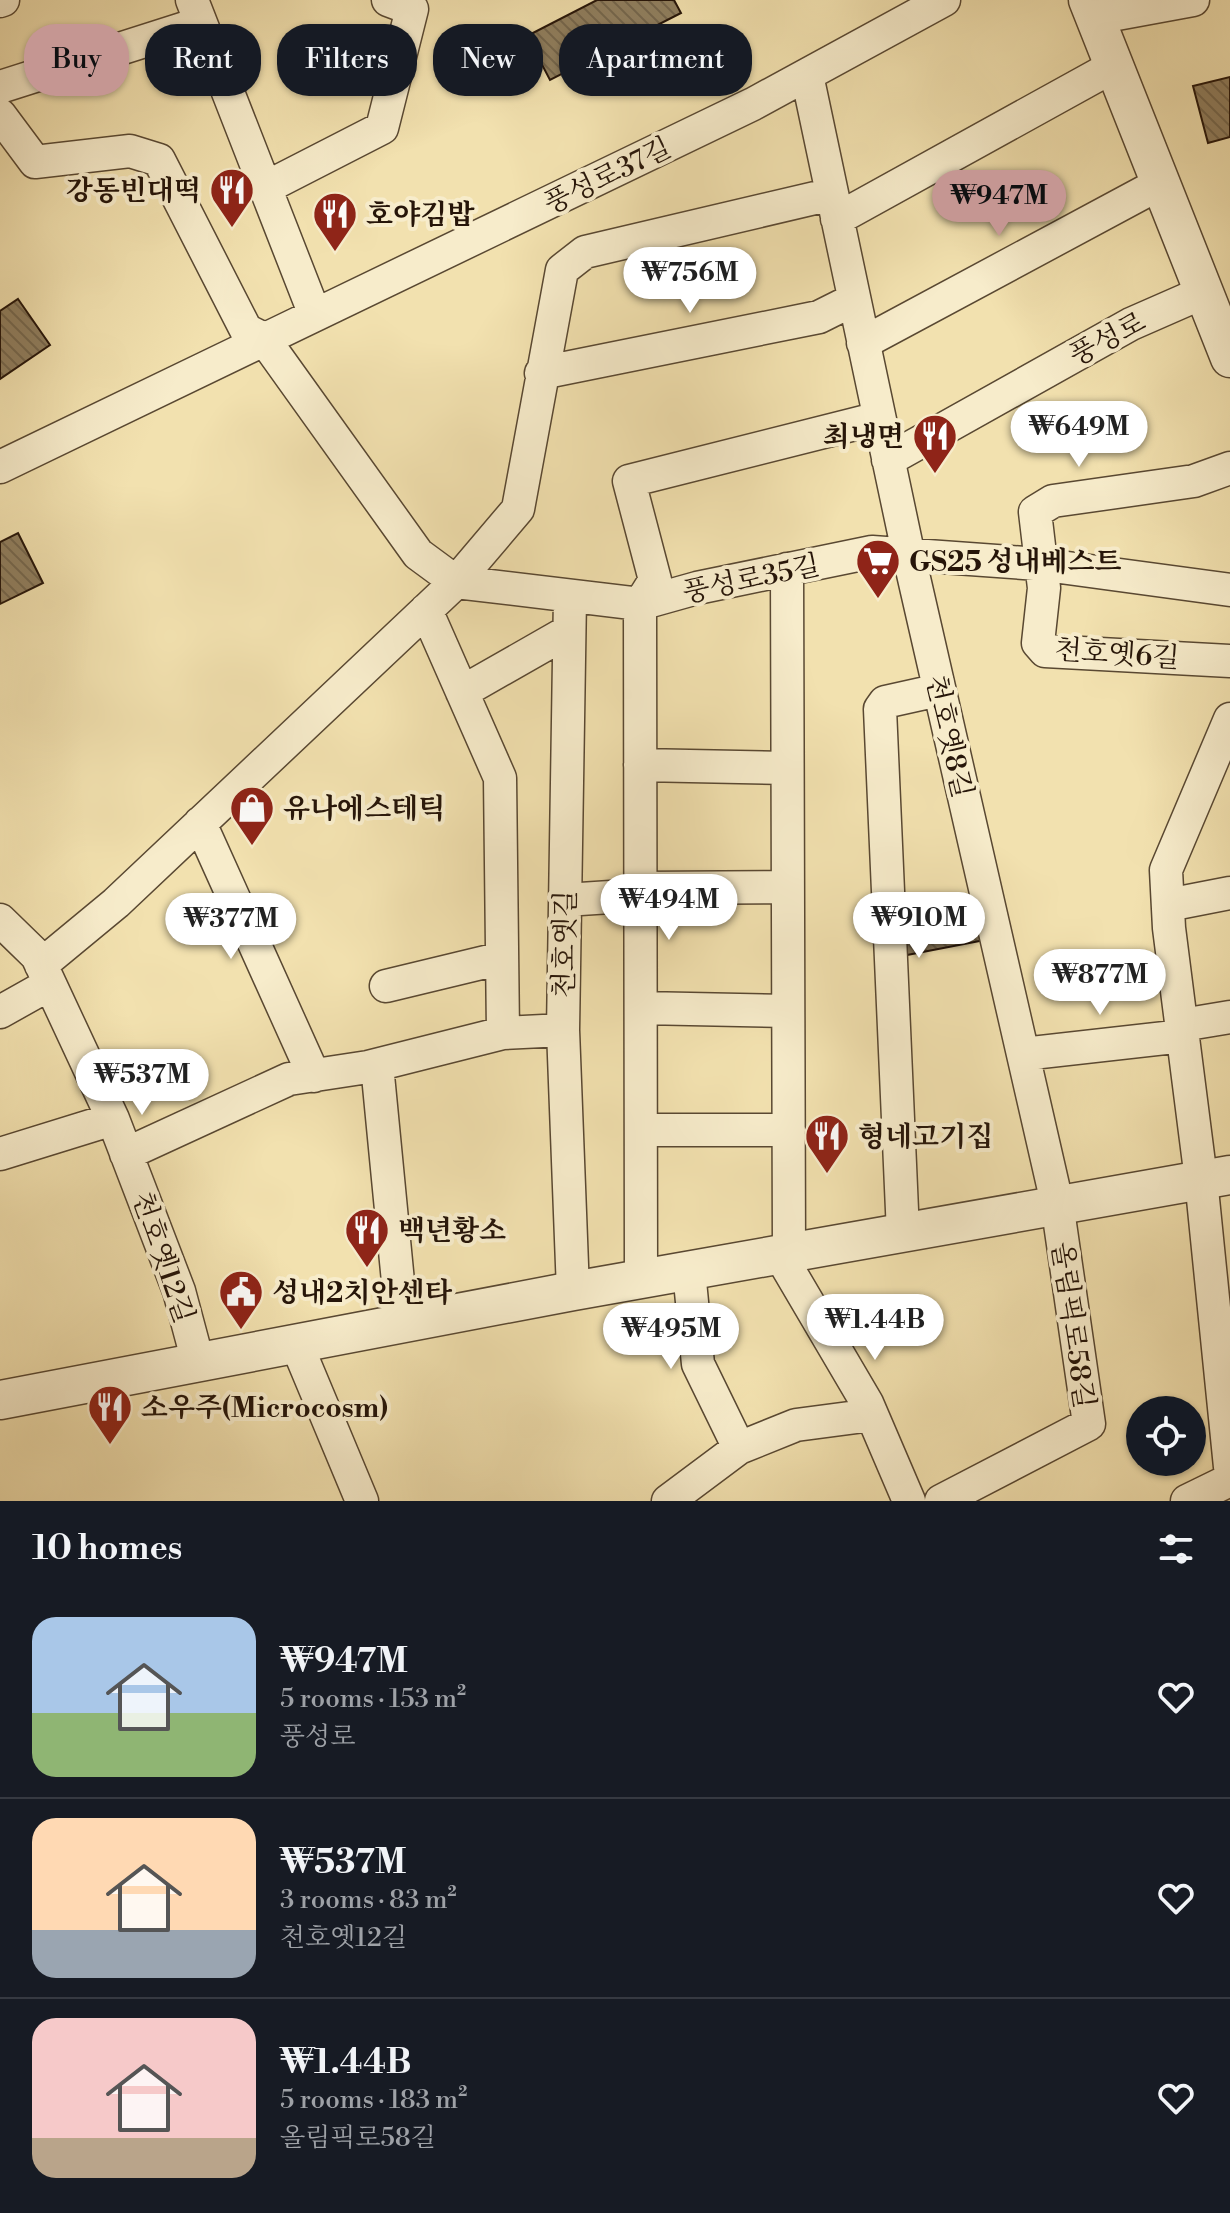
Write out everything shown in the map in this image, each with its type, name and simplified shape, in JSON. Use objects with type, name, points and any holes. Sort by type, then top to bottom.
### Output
[{"type":"street","points":[[265,188],[382,128],[412,9],[388,0]]},
{"type":"street","name":"풍성로37길","points":[[0,467],[753,104],[944,0]]},
{"type":"street","points":[[1193,0],[1092,9],[1230,358]]},
{"type":"street","points":[[0,87],[202,8],[265,188],[315,315]]},
{"type":"street","points":[[0,1012],[45,974],[456,582],[518,509],[562,270],[585,252],[834,206],[1114,66]]},
{"type":"street","name":"천호옛8길","points":[[807,75],[908,552],[1057,1203]]},
{"type":"street","points":[[0,115],[35,162],[130,151],[159,160],[246,330],[264,339],[418,554],[456,582]]},
{"type":"street","points":[[863,343],[1161,183]]},
{"type":"street","name":"풍성로","points":[[888,460],[1131,324],[1204,292]]},
{"type":"street","points":[[541,373],[819,317],[853,300]]},
{"type":"street","points":[[641,1279],[640,604],[655,580],[629,481],[879,418]]},
{"type":"street","points":[[1038,564],[1035,512],[1053,501],[1194,481],[1230,468]]},
{"type":"street","name":"풍성로35길","points":[[456,582],[640,604],[872,552],[908,552],[1038,564],[1230,590]]},
{"type":"street","name":"천호옛6길","points":[[1038,564],[1044,588],[1038,643],[1045,651],[1230,661]]},
{"type":"street","points":[[787,569],[789,1130],[784,1254],[872,1415],[909,1501]]},
{"type":"street","name":"천호옛길","points":[[570,597],[563,1030],[573,1291]]},
{"type":"street","points":[[426,610],[500,778],[503,1033]]},
{"type":"street","points":[[462,692],[569,631]]},
{"type":"street","points":[[903,1233],[880,709],[885,702],[939,690]]},
{"type":"street","points":[[1187,1501],[1230,1462],[1216,1177],[1182,1031],[1166,870],[1230,719]]},
{"type":"street","points":[[640,765],[787,768]]},
{"type":"street","points":[[200,823],[314,1076],[377,1065],[503,1033],[563,1030]]},
{"type":"street","points":[[565,900],[640,892],[787,887]]},
{"type":"street","points":[[1168,905],[1230,893]]},
{"type":"street","name":"천호옛12길","points":[[0,920],[37,956],[113,1119],[179,1291],[198,1362]]},
{"type":"street","points":[[386,986],[502,958]]},
{"type":"street","points":[[641,1008],[788,1011]]},
{"type":"street","points":[[1023,1054],[1182,1031],[1230,1017]]},
{"type":"street","points":[[377,1065],[402,1323]]},
{"type":"street","name":"천호옛12길","points":[[126,1154],[289,1079],[314,1076]]},
{"type":"street","points":[[0,1154],[113,1119]]},
{"type":"street","points":[[641,1130],[789,1130]]},
{"type":"street","points":[[0,1400],[573,1291],[1216,1177]]},
{"type":"street","name":"올림픽로58길","points":[[941,1501],[1089,1424],[1057,1203]]},
{"type":"street","points":[[689,1271],[698,1364],[739,1448]]},
{"type":"street","points":[[296,1343],[362,1501]]},
{"type":"street","points":[[668,1501],[739,1448],[796,1425],[872,1415]]},
{"type":"building","points":[[597,0],[674,0],[681,13],[659,24],[559,24],[559,75],[550,80],[543,67],[543,28]]},
{"type":"building","points":[[1230,77],[1230,137],[1208,143],[1193,86]]},
{"type":"building","points":[[18,299],[50,345],[0,379],[0,311]]},
{"type":"building","points":[[18,533],[43,583],[0,604],[0,542]]},
{"type":"building","points":[[903,905],[976,909],[985,940],[907,955]]},
{"type":"place","name":"강동빈대떡","points":[[232,229]]},
{"type":"place","name":"호야김밥","points":[[335,253]]},
{"type":"place","name":"최냉면","points":[[935,475]]},
{"type":"place","name":"GS25 성내베스트","points":[[878,600]]},
{"type":"place","name":"유나에스테틱","points":[[252,847]]},
{"type":"place","name":"형네고기집","points":[[827,1175]]},
{"type":"place","name":"백년황소","points":[[367,1269]]},
{"type":"place","name":"성내2치안센타","points":[[241,1331]]},
{"type":"place","name":"소우주(Microcosm)","points":[[110,1446]]}]
